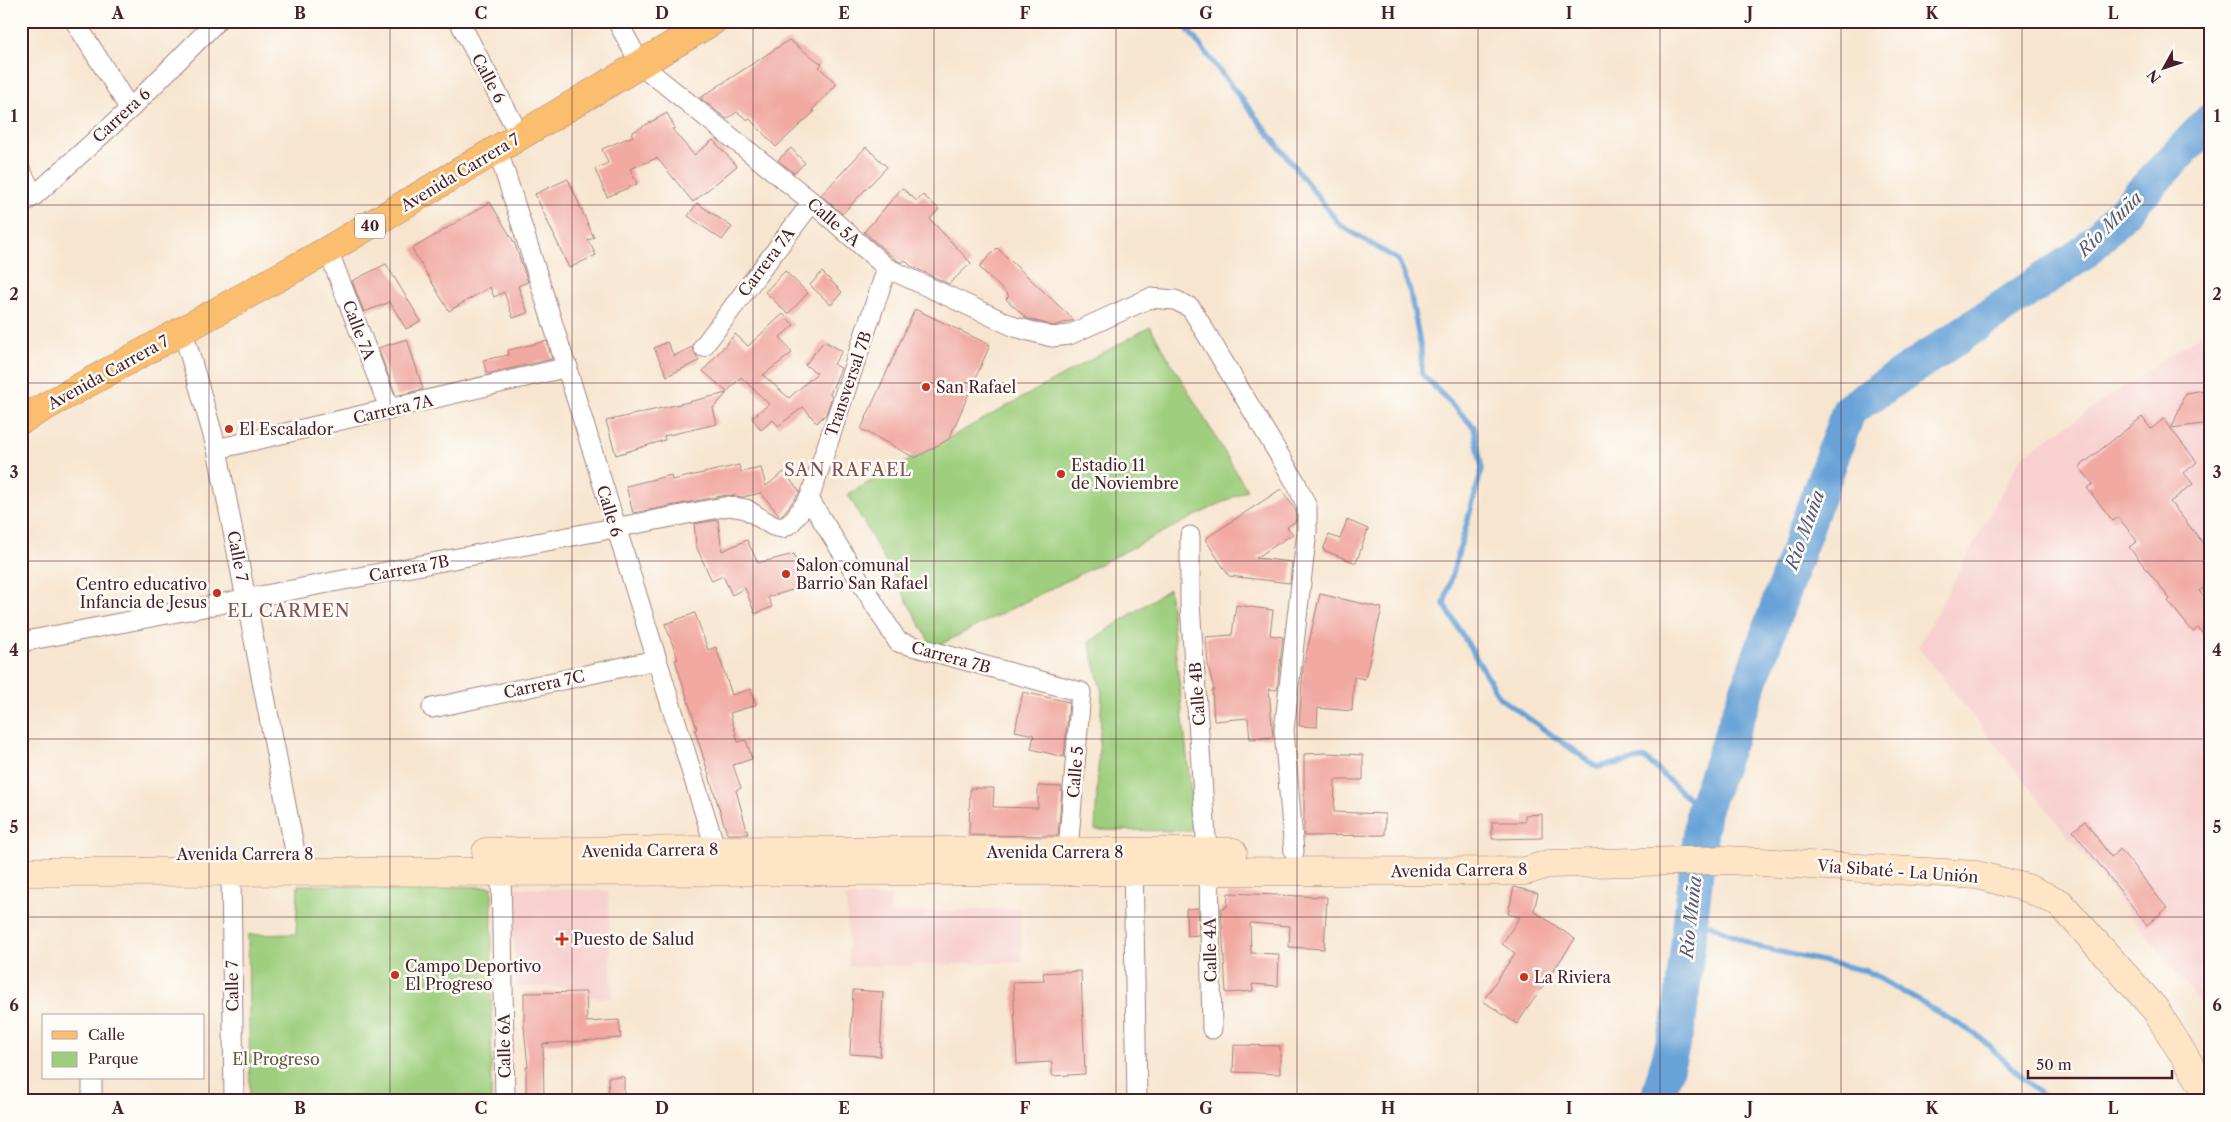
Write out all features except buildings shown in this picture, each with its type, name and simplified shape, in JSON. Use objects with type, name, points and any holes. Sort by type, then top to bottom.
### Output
[{"type":"main road","name":"Avenida Carrera 7","points":[[21,420],[328,250],[713,21]]},
{"type":"street","name":"Carrera 6","points":[[28,200],[130,109],[217,21]]},
{"type":"street","name":"Calle 6","points":[[458,21],[509,143],[568,367],[615,529],[717,861]]},
{"type":"street","points":[[617,21],[641,65]]},
{"type":"street","points":[[77,25],[130,109]]},
{"type":"street","name":"Calle 5A","points":[[641,65],[812,202],[887,268],[1015,327],[1052,337],[1069,335],[1150,298],[1175,300],[1190,308],[1296,483],[1307,507],[1307,531],[1284,730],[1294,852]]},
{"type":"street","points":[[21,170],[28,200]]},
{"type":"street","name":"Carrera 7A","points":[[704,347],[812,202]]},
{"type":"street","name":"Calle 7A","points":[[328,250],[390,410]]},
{"type":"street","name":"Transversal 7B","points":[[791,523],[809,499],[887,268]]},
{"type":"street","name":"Calle 7","points":[[183,331],[217,449],[298,863]]},
{"type":"street","name":"Carrera 7A","points":[[217,449],[568,367]]},
{"type":"street","name":"Carrera 7B","points":[[809,499],[898,642],[1081,692]]},
{"type":"street","name":"Carrera 7B","points":[[21,642],[728,506],[746,509],[773,526],[782,528],[791,523]]},
{"type":"street","name":"Calle 4B","points":[[1190,536],[1190,604],[1208,862]]},
{"type":"street","name":"Carrera 7C","points":[[432,708],[656,660]]},
{"type":"street","name":"Calle 5","points":[[1068,852],[1081,692]]},
{"type":"street","name":"Avenida Carrera 8","points":[[21,855],[501,871],[717,861],[1068,852],[1134,862]]},
{"type":"street","name":"Avenida Carrera 8","points":[[1208,862],[1294,852],[1520,854],[1548,864]]},
{"type":"street","name":"Vía Sibaté - La Unión","points":[[1548,864],[1727,860],[1977,875],[2027,888],[2060,904],[2156,1009],[2210,1097]]},
{"type":"street","name":"Avenida Carrera 8","points":[[21,872],[231,872],[298,863],[717,861],[1208,862],[1526,871],[1548,864]]},
{"type":"street","points":[[1134,862],[1137,1101]]},
{"type":"street","name":"Calle 4A","points":[[1208,862],[1212,1029]]},
{"type":"street","name":"Calle 6A","points":[[501,871],[505,1101]]},
{"type":"street","name":"Calle 7","points":[[231,872],[234,1101]]},
{"type":"street","points":[[92,1080],[92,1101]]},
{"type":"shaded area","points":[[2210,328],[2210,1015],[1918,647],[2021,457]]},
{"type":"shaded area","name":"Puesto de Salud","points":[[510,888],[608,891],[612,998],[571,997],[568,987],[517,987]]},
{"type":"shaded area","points":[[890,896],[891,913],[1020,908],[1022,962],[849,967],[846,897]]},
{"type":"green space","name":"Estadio 11 de Noviembre","points":[[1150,327],[1247,490],[933,648],[848,494]]},
{"type":"green space","points":[[1169,589],[1195,831],[1095,830],[1102,693],[1089,642]]},
{"type":"green space","name":"Campo Deportivo El Progreso","points":[[298,885],[492,887],[491,1101],[250,1101],[248,935],[296,934]]},
{"type":"waterway","points":[[1181,21],[1340,225],[1398,260],[1409,287],[1421,348],[1422,374],[1474,427],[1482,469],[1444,604],[1500,698],[1597,767],[1645,758],[1703,812]]},
{"type":"waterway","name":"Río Muña","points":[[1657,1101],[1679,1022],[1703,812],[1849,410],[2085,252],[2210,121]]},
{"type":"waterway","points":[[1691,916],[1758,947],[1867,971],[1977,1035],[2048,1101]]},
{"type":"place","name":"San Rafael","points":[[926,387]]},
{"type":"place","name":"El Escalador","points":[[229,429]]},
{"type":"place","name":"Estadio 11 de Noviembre","points":[[1061,474]]},
{"type":"place","name":"Salon comunal Barrio San Rafael","points":[[786,574]]},
{"type":"place","name":"Centro educativo Infancia de Jesus","points":[[217,593]]},
{"type":"place","name":"Puesto de Salud","points":[[562,939]]},
{"type":"place","name":"Campo Deportivo El Progreso","points":[[395,975]]},
{"type":"place","name":"La Riviera","points":[[1524,977]]},
{"type":"district","name":"SAN RAFAEL","points":[[848,470]]},
{"type":"district","name":"EL CARMEN","points":[[289,611]]},
{"type":"park label","name":"El Progreso","points":[[276,1059]]}]
